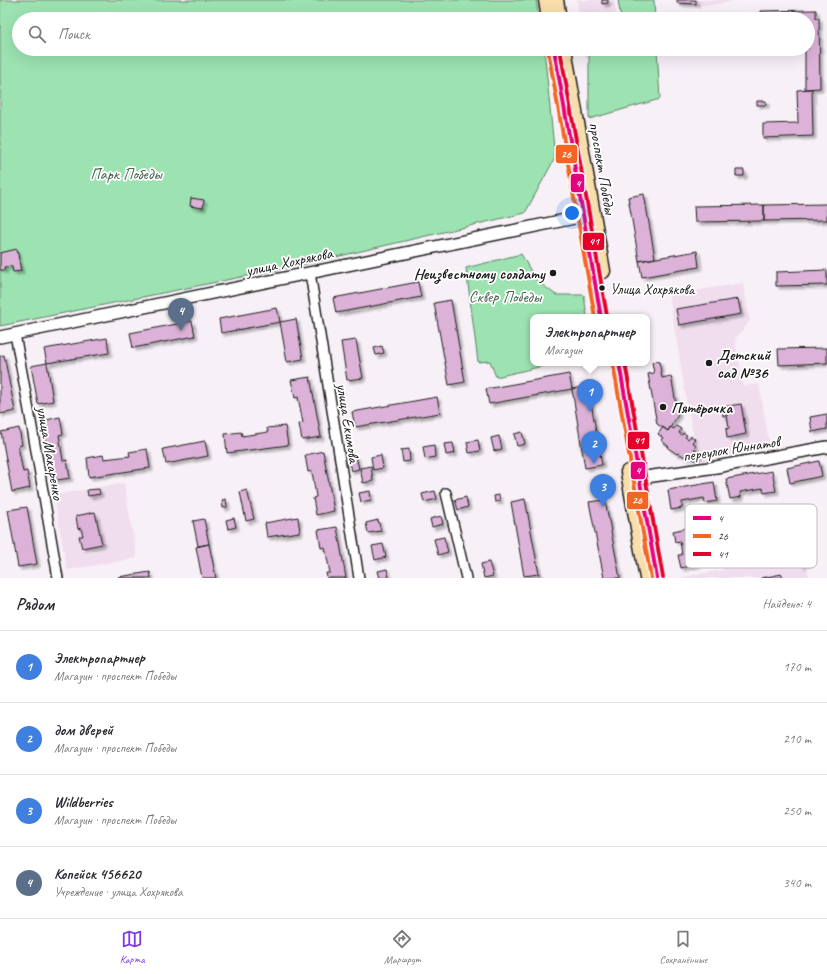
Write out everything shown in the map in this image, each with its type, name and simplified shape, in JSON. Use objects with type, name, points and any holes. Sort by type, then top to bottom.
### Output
[{"type":"main road","points":[[546,0],[548,12]]},
{"type":"main road","points":[[556,0],[558,12]]},
{"type":"main road","name":"проспект Победы","points":[[555,56],[610,314]]},
{"type":"main road","name":"проспект Победы","points":[[565,56],[589,215],[602,314]]},
{"type":"main road","points":[[611,366],[634,479],[657,578]]},
{"type":"main road","points":[[619,366],[647,578]]},
{"type":"street","name":"улица Хохрякова","points":[[0,337],[589,215]]},
{"type":"street","name":"улица Екимова","points":[[310,273],[359,578]]},
{"type":"street","name":"улица Макаренко","points":[[15,334],[58,578]]},
{"type":"street","name":"переулок Юннатов","points":[[634,479],[716,467],[827,447]]},
{"type":"street","points":[[446,493],[466,578]]},
{"type":"shaded area","points":[[577,0],[614,0],[616,12],[579,12]]},
{"type":"shaded area","points":[[677,0],[738,0],[711,5],[677,5]]},
{"type":"shaded area","points":[[743,283],[750,321],[735,339],[743,386],[759,384],[770,448],[699,462],[686,398],[669,295]]},
{"type":"shaded area","points":[[124,483],[137,558],[67,570],[54,495]]},
{"type":"shaded area","points":[[723,568],[807,568],[809,578],[683,578],[723,570]]},
{"type":"green space","name":"Парк Победы","points":[[0,0],[536,0],[538,12],[12,12],[12,56],[545,56],[555,158],[525,213],[310,263],[0,326]]},
{"type":"green space","points":[[618,0],[654,0],[655,12],[620,12]]},
{"type":"green space","points":[[589,56],[657,56],[660,99],[589,119]]},
{"type":"green space","name":"Сквер Победы","points":[[521,254],[536,280],[556,295],[584,295],[587,314],[530,314],[530,366],[543,366],[496,377],[490,361],[478,362],[466,268]]},
{"type":"building","points":[[602,0],[608,0],[608,3],[602,4]]},
{"type":"building","points":[[677,0],[696,0],[696,4],[677,3]]},
{"type":"building","points":[[816,10],[816,18],[819,18],[820,88],[805,89],[805,56],[815,56],[815,12],[761,11]]},
{"type":"building","points":[[812,89],[813,136],[763,138],[763,124],[798,123],[797,90]]},
{"type":"building","points":[[757,101],[766,101],[766,105],[757,105]]},
{"type":"building","points":[[736,170],[744,170],[744,176],[736,176]]},
{"type":"building","points":[[644,194],[655,258],[639,261],[628,197]]},
{"type":"building","points":[[191,198],[204,200],[203,208],[190,206]]},
{"type":"building","points":[[827,204],[827,220],[764,221],[764,205]]},
{"type":"building","points":[[764,205],[764,221],[695,222],[694,206]]},
{"type":"building","points":[[17,249],[21,271],[13,272],[12,266],[4,267],[5,270],[0,270],[0,253]]},
{"type":"building","points":[[697,251],[699,267],[642,277],[639,261]]},
{"type":"building","points":[[827,270],[827,285],[776,286],[776,272]]},
{"type":"building","points":[[418,282],[421,297],[336,313],[333,298]]},
{"type":"building","points":[[738,299],[741,314],[679,325],[676,309]]},
{"type":"building","points":[[451,300],[465,382],[449,385],[434,303]]},
{"type":"building","points":[[277,308],[280,322],[221,333],[219,319]]},
{"type":"building","points":[[296,319],[303,359],[287,362],[280,322]]},
{"type":"building","points":[[192,321],[195,336],[133,348],[130,333]]},
{"type":"building","points":[[107,338],[109,353],[47,363],[44,349]]},
{"type":"building","points":[[356,340],[363,378],[347,380],[341,342]]},
{"type":"building","points":[[382,346],[384,353],[376,355],[374,348]]},
{"type":"building","points":[[827,348],[827,363],[779,365],[778,349]]},
{"type":"building","points":[[4,355],[15,411],[0,414],[0,356]]},
{"type":"building","points":[[659,361],[662,378],[671,376],[678,415],[668,431],[657,424],[648,374],[654,373],[652,362]]},
{"type":"building","points":[[47,363],[53,401],[38,404],[31,366]]},
{"type":"building","points":[[569,374],[572,389],[489,404],[486,389]]},
{"type":"building","points":[[310,377],[321,437],[302,440],[299,424],[303,423],[298,397],[295,398],[291,380]]},
{"type":"building","points":[[588,386],[602,465],[585,468],[572,389]]},
{"type":"building","points":[[437,397],[440,413],[355,427],[352,412]]},
{"type":"building","points":[[741,404],[746,434],[727,438],[726,429],[729,428],[727,415],[723,416],[722,407]]},
{"type":"building","points":[[827,414],[827,429],[812,432],[810,417]]},
{"type":"building","points":[[60,417],[63,434],[59,435],[63,461],[67,460],[70,478],[51,481],[42,421]]},
{"type":"building","points":[[285,426],[288,445],[227,453],[225,434],[241,432],[242,436],[268,432],[267,428]]},
{"type":"building","points":[[676,426],[681,429],[679,433],[682,435],[683,433],[687,435],[685,437],[688,439],[691,436],[695,439],[692,442],[696,445],[694,449],[700,453],[695,460],[689,456],[687,458],[678,453],[677,454],[668,448],[669,447],[661,440],[663,438],[658,434],[663,427],[668,431],[670,427],[674,429]]},
{"type":"building","points":[[19,428],[22,445],[18,446],[23,472],[27,471],[30,488],[12,492],[1,432]]},
{"type":"building","points":[[522,432],[525,444],[517,446],[514,434]]},
{"type":"building","points":[[499,436],[502,449],[494,451],[491,438]]},
{"type":"building","points":[[478,440],[480,451],[469,453],[467,442]]},
{"type":"building","points":[[205,441],[208,456],[166,464],[163,449]]},
{"type":"building","points":[[453,443],[455,453],[446,455],[444,444]]},
{"type":"building","points":[[434,445],[435,457],[425,459],[423,447]]},
{"type":"building","points":[[147,449],[150,468],[89,477],[87,458],[103,455],[104,459],[130,456],[129,452]]},
{"type":"building","points":[[409,449],[410,461],[403,462],[401,450]]},
{"type":"building","points":[[323,451],[334,511],[316,515],[313,498],[316,497],[312,471],[308,472],[305,455]]},
{"type":"building","points":[[381,455],[383,468],[373,470],[371,457]]},
{"type":"building","points":[[356,456],[359,469],[351,471],[348,458]]},
{"type":"building","points":[[819,461],[822,476],[790,483],[787,468]]},
{"type":"building","points":[[371,466],[373,481],[363,483],[360,468]]},
{"type":"building","points":[[772,471],[776,491],[764,493],[763,488],[740,492],[741,497],[730,499],[726,479]]},
{"type":"building","points":[[714,482],[717,501],[705,503],[704,498],[682,502],[682,508],[671,510],[668,490]]},
{"type":"building","points":[[99,489],[100,494],[88,496],[87,490]]},
{"type":"building","points":[[247,490],[254,519],[246,521],[240,492]]},
{"type":"building","points":[[370,491],[371,500],[361,502],[359,493]]},
{"type":"building","points":[[435,491],[437,499],[424,502],[422,494]]},
{"type":"building","points":[[499,495],[500,501],[495,502],[494,496]]},
{"type":"building","points":[[466,497],[468,507],[458,510],[455,500]]},
{"type":"building","points":[[226,499],[227,507],[223,508],[222,500]]},
{"type":"building","points":[[525,499],[539,574],[524,576],[511,502]]},
{"type":"building","points":[[605,500],[620,578],[604,578],[589,502]]},
{"type":"building","points":[[27,507],[37,564],[18,567],[8,510]]},
{"type":"building","points":[[95,512],[102,544],[82,548],[79,536],[83,536],[81,528],[78,529],[76,516]]},
{"type":"building","points":[[441,516],[443,524],[432,527],[430,519]]},
{"type":"building","points":[[298,517],[300,532],[267,537],[265,523]]},
{"type":"building","points":[[234,518],[236,527],[228,529],[226,520]]},
{"type":"building","points":[[204,519],[209,544],[198,546],[193,521]]},
{"type":"building","points":[[378,520],[381,531],[368,533],[366,523]]},
{"type":"building","points":[[337,527],[346,578],[327,578],[326,573],[330,573],[325,547],[321,548],[318,530]]},
{"type":"building","points":[[685,528],[685,567],[681,568],[678,555],[682,555],[680,541],[675,542],[673,531]]},
{"type":"building","points":[[444,537],[448,552],[438,555],[434,539]]},
{"type":"building","points":[[209,544],[216,578],[202,578],[196,547]]},
{"type":"building","points":[[383,544],[386,557],[375,560],[372,546]]},
{"type":"building","points":[[489,562],[493,576],[484,578],[481,564]]},
{"type":"building","points":[[387,569],[389,578],[380,578],[378,571]]},
{"type":"building","points":[[150,572],[151,578],[118,578],[118,577]]},
{"type":"building","points":[[782,574],[782,578],[761,578]]},
{"type":"transit line","name":"26","points":[[549,56],[594,314]]},
{"type":"transit line","name":"4","points":[[555,56],[600,314]]},
{"type":"transit line","name":"41","points":[[561,56],[607,314]]},
{"type":"transit line","name":"26","points":[[613,366],[651,578]]},
{"type":"transit line","name":"4","points":[[620,366],[657,578]]},
{"type":"transit line","name":"41","points":[[626,366],[663,577]]},
{"type":"place","name":"Неизвестному солдату","points":[[553,273]]},
{"type":"place","name":"Улица Хохрякова","points":[[602,288]]},
{"type":"place","name":"Копейск 456620","points":[[181,331]]},
{"type":"place","name":"Детский сад №36","points":[[709,363]]},
{"type":"place","name":"Пятёрочка","points":[[663,407]]},
{"type":"place","name":"Электропартнер","points":[[590,412]]},
{"type":"place","name":"дом дверей","points":[[594,464]]},
{"type":"place","name":"Wildberries","points":[[603,507]]}]
